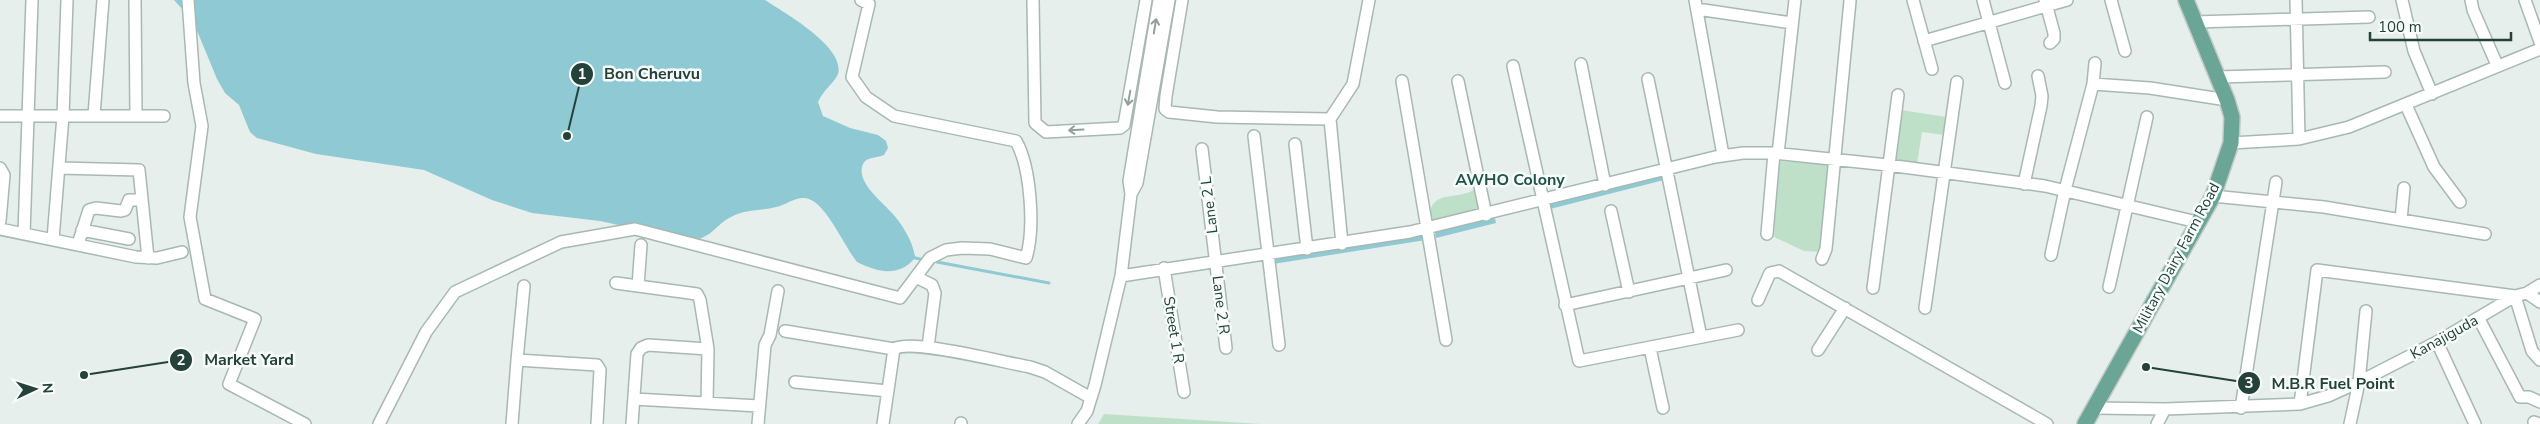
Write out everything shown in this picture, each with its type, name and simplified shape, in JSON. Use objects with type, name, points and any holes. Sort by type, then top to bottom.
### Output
[{"type":"main road","name":"Military Dairy Farm Road","points":[[2085,424],[2213,196],[2231,144],[2232,117],[2227,100],[2186,0]]},
{"type":"street","points":[[24,234],[32,0]]},
{"type":"street","points":[[53,239],[63,116],[67,0]]},
{"type":"street","points":[[94,115],[103,0]]},
{"type":"street","points":[[135,0],[136,116]]},
{"type":"street","points":[[188,0],[194,83],[202,126],[190,217],[205,299],[255,319],[229,384],[305,424]]},
{"type":"street","points":[[379,424],[426,332],[455,292],[561,242],[635,229],[900,298],[930,258],[954,249],[990,250],[1026,258],[1030,193],[1026,163],[1016,140],[894,116],[866,97],[852,77],[869,4],[861,0]]},
{"type":"street","points":[[1033,0],[1035,123],[1046,132],[1123,127],[1146,0]]},
{"type":"street","points":[[1138,148],[1159,0]]},
{"type":"street","points":[[1166,96],[1158,95],[1151,64],[1168,0]]},
{"type":"street","points":[[1165,109],[1182,0]]},
{"type":"street","points":[[1342,244],[1330,119],[1353,84],[1369,0]]},
{"type":"street","points":[[1767,234],[1795,0]]},
{"type":"street","points":[[1913,0],[1932,69]]},
{"type":"street","points":[[1983,0],[2005,83]]},
{"type":"street","points":[[1924,41],[1990,23],[2046,3],[2067,0]]},
{"type":"street","points":[[2111,0],[2125,51]]},
{"type":"street","points":[[2296,0],[2299,139]]},
{"type":"street","points":[[2402,0],[2414,52],[2432,94]]},
{"type":"street","points":[[2472,0],[2473,10],[2498,65]]},
{"type":"street","points":[[2525,0],[2540,42]]},
{"type":"street","points":[[1822,259],[1826,249],[1850,1]]},
{"type":"street","points":[[2046,3],[2054,34],[2054,39],[2050,43]]},
{"type":"street","points":[[1723,155],[1696,5],[1792,23]]},
{"type":"street","points":[[2195,22],[2369,17]]},
{"type":"street","points":[[2231,144],[2299,139],[2349,127],[2540,49]]},
{"type":"street","points":[[1136,54],[1151,64]]},
{"type":"street","points":[[2052,255],[2065,190],[2093,84],[2095,63]]},
{"type":"street","points":[[1134,70],[1151,64]]},
{"type":"street","points":[[1581,64],[1605,185]]},
{"type":"street","points":[[1513,66],[1579,361],[1738,330]]},
{"type":"street","points":[[2218,76],[2385,72]]},
{"type":"street","points":[[2024,184],[2041,106],[2042,96],[2038,76]]},
{"type":"street","points":[[1648,79],[1701,337]]},
{"type":"street","points":[[1458,81],[1486,215]]},
{"type":"street","points":[[1402,82],[1446,340]]},
{"type":"street","points":[[1925,308],[1952,129],[1952,104],[1957,82]]},
{"type":"street","points":[[1078,424],[1091,398],[1121,276],[1131,194],[1129,181],[1149,116],[1155,83]]},
{"type":"street","points":[[2093,84],[2150,88],[2227,100]]},
{"type":"street","points":[[1873,288],[1898,95]]},
{"type":"street","points":[[2406,105],[2434,167],[2460,202]]},
{"type":"street","points":[[1149,116],[1157,108],[1165,109],[1168,112],[1217,117],[1330,119]]},
{"type":"street","points":[[0,116],[164,116]]},
{"type":"street","points":[[2109,288],[2147,117]]},
{"type":"street","points":[[1254,136],[1279,345]]},
{"type":"street","points":[[1295,144],[1307,249]]},
{"type":"street","name":"Lane 2 L","points":[[1202,149],[1216,262]]},
{"type":"street","points":[[1121,276],[1164,268],[1342,244],[1428,229],[1723,155],[1776,154],[1834,158],[2024,184],[2065,190],[2197,222]]},
{"type":"street","points":[[0,168],[4,175],[0,222]]},
{"type":"street","points":[[59,168],[140,170],[148,258]]},
{"type":"street","points":[[2241,408],[2276,182]]},
{"type":"street","points":[[2401,220],[2404,188]]},
{"type":"street","points":[[2213,196],[2273,202],[2485,234]]},
{"type":"street","points":[[78,244],[86,213],[92,208],[122,212],[125,210],[129,200],[142,200]]},
{"type":"street","points":[[1611,211],[1629,292]]},
{"type":"street","points":[[0,229],[148,258],[182,252]]},
{"type":"street","points":[[82,230],[129,239]]},
{"type":"street","points":[[638,286],[641,245]]},
{"type":"street","name":"Lane 2 R","points":[[1216,262],[1226,348]]},
{"type":"street","name":"Street 1 R","points":[[1164,268],[1184,392]]},
{"type":"street","points":[[1566,305],[1726,270]]},
{"type":"street","points":[[1758,300],[1770,273],[1779,270],[2047,424]]},
{"type":"street","points":[[2300,404],[2317,270],[2515,296],[2530,345],[2540,360]]},
{"type":"street","points":[[916,277],[932,285],[936,293],[928,347]]},
{"type":"street","points":[[616,283],[697,294],[700,300],[708,349],[707,403]]},
{"type":"street","name":"Kanajiguda","points":[[2094,408],[2241,408],[2300,404],[2328,396],[2359,382],[2479,319],[2515,296],[2527,293],[2540,285]]},
{"type":"street","points":[[512,424],[524,286]]},
{"type":"street","points":[[758,424],[765,345],[770,335],[778,291]]},
{"type":"street","points":[[2527,293],[2540,302]]},
{"type":"street","points":[[1818,350],[1845,308]]},
{"type":"street","points":[[2351,424],[2359,382],[2366,311]]},
{"type":"street","points":[[2479,319],[2520,397],[2529,397],[2540,402]]},
{"type":"street","points":[[785,332],[894,348],[906,345],[928,347],[1030,367],[1044,372],[1091,398]]},
{"type":"street","points":[[2437,342],[2475,424]]},
{"type":"street","points":[[632,424],[637,354],[641,348],[648,345],[708,349]]},
{"type":"street","points":[[883,424],[894,348]]},
{"type":"street","points":[[1650,348],[1663,408]]},
{"type":"street","points":[[517,360],[596,365],[600,370],[597,424]]},
{"type":"street","points":[[795,382],[888,391]]},
{"type":"street","points":[[634,399],[759,406]]},
{"type":"street","points":[[2157,424],[2165,409]]},
{"type":"green space","points":[[1901,110],[1946,117],[1945,135],[1922,132],[1917,164],[1894,160]]},
{"type":"green space","points":[[1779,161],[1829,164],[1821,252],[1804,251],[1774,237]]},
{"type":"green space","points":[[1476,190],[1481,213],[1434,222],[1430,213],[1436,201]]},
{"type":"green space","points":[[1104,414],[1261,424],[1098,424]]},
{"type":"water","points":[[174,0],[765,0],[811,31],[832,53],[838,64],[838,74],[818,102],[823,116],[850,128],[878,135],[886,141],[888,148],[884,155],[864,162],[863,178],[866,185],[903,228],[910,240],[915,258],[895,271],[880,270],[857,262],[827,215],[820,207],[805,198],[776,207],[736,214],[706,236],[693,241],[600,221],[532,213],[492,200],[424,170],[316,154],[257,138],[250,132],[239,105],[225,93],[217,79],[193,21]]},
{"type":"water","points":[[1662,175],[1664,180],[1550,209],[1549,204]]},
{"type":"water","points":[[1495,218],[1496,223],[1436,238],[1435,232]]},
{"type":"water","points":[[1425,235],[1426,240],[1273,264],[1272,259]]},
{"type":"waterway","points":[[911,257],[920,259]]},
{"type":"waterway","points":[[937,262],[1049,283]]},
{"type":"place","name":"Bon Cheruvu","points":[[567,136]]},
{"type":"place","name":"M.B.R Fuel Point","points":[[2146,367]]},
{"type":"place","name":"Market Yard","points":[[84,375]]},
{"type":"district","name":"AWHO Colony","points":[[1510,180]]}]
